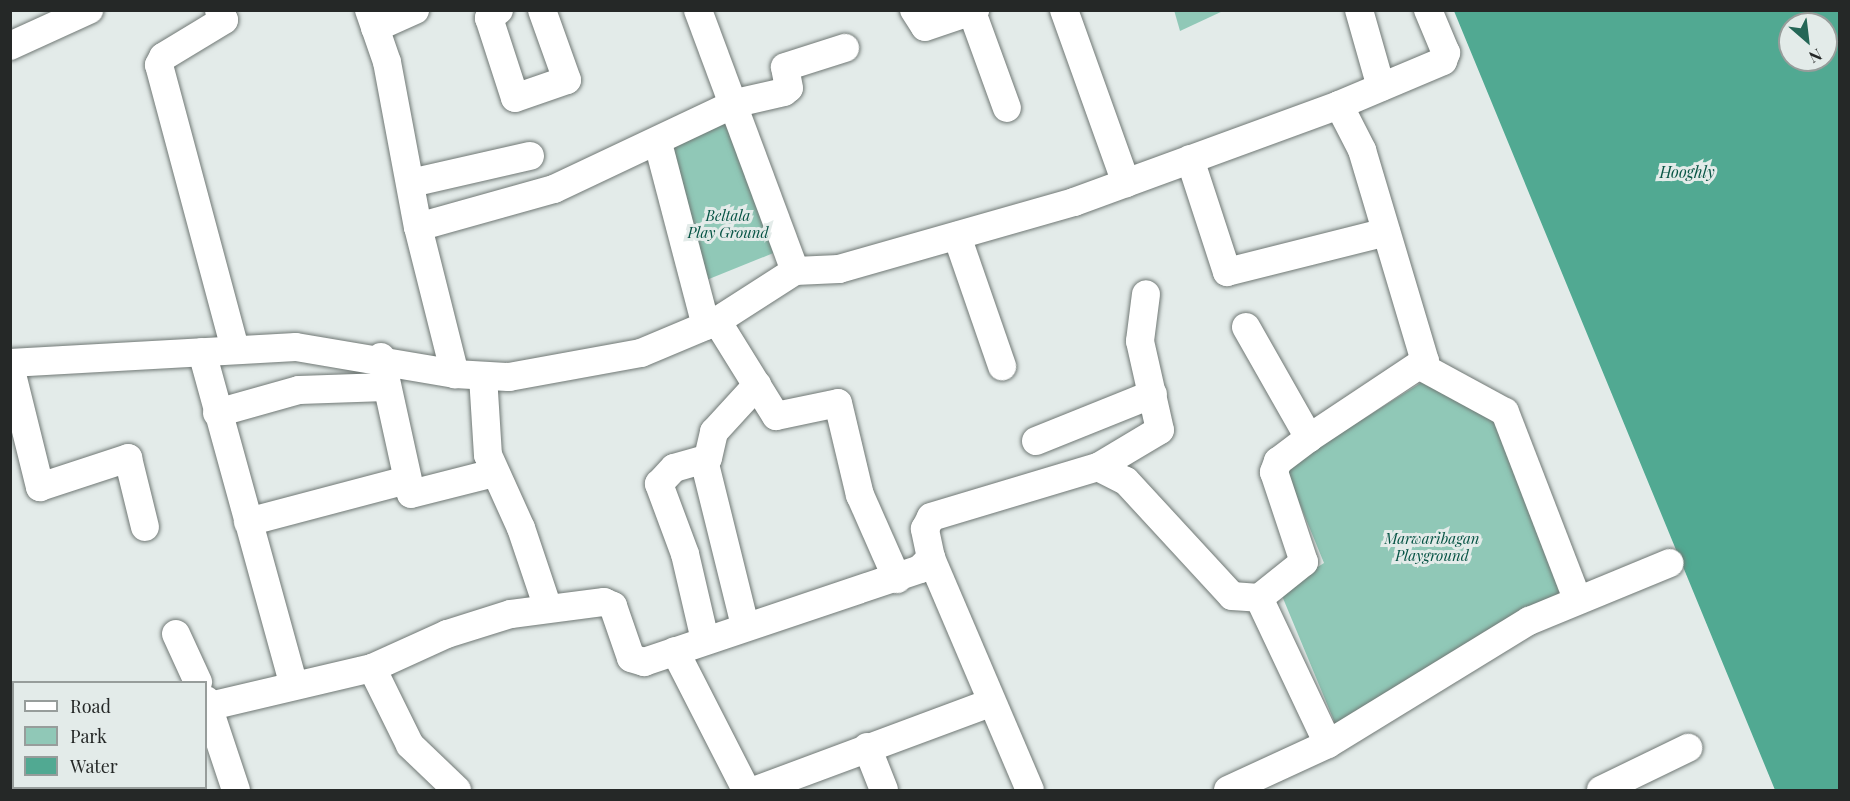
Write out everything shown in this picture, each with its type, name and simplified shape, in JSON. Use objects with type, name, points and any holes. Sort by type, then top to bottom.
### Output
[{"type":"street","points":[[14,37],[89,10]]},
{"type":"street","points":[[219,10],[224,20],[163,57],[159,66],[235,348]]},
{"type":"street","points":[[416,10],[372,19],[387,62],[418,227],[469,375],[494,473],[521,528],[548,608]]},
{"type":"street","points":[[499,10],[489,18],[515,98],[567,80],[542,10]]},
{"type":"street","points":[[698,10],[736,103],[764,196],[795,271]]},
{"type":"street","points":[[914,10],[925,27],[973,11],[1007,108]]},
{"type":"street","points":[[1064,10],[1126,183]]},
{"type":"street","points":[[1359,10],[1382,87]]},
{"type":"street","points":[[145,527],[128,458],[40,487],[10,364],[235,348],[296,347],[381,357],[469,375],[598,364],[711,324],[795,271],[839,269],[957,236],[1126,183],[1382,87],[1447,57],[1428,10]]},
{"type":"street","points":[[418,227],[555,189],[658,143],[736,103],[788,90],[785,67],[845,48]]},
{"type":"street","points":[[1098,467],[1126,481],[1232,596],[1259,598],[1304,562],[1274,472],[1278,461],[1309,438],[1422,367],[1425,358],[1362,150],[1339,105]]},
{"type":"street","points":[[658,143],[711,324],[779,417],[838,403],[860,495],[897,579]]},
{"type":"street","points":[[411,183],[530,156]]},
{"type":"street","points":[[1190,159],[1227,272],[1386,232]]},
{"type":"street","points":[[957,236],[1002,366]]},
{"type":"street","points":[[1030,790],[990,703],[931,558],[925,529],[931,517],[1098,467],[1160,430],[1140,341],[1146,294]]},
{"type":"street","points":[[1246,327],[1309,438]]},
{"type":"street","points":[[202,352],[293,683]]},
{"type":"street","points":[[381,357],[407,480],[414,495],[494,473]]},
{"type":"street","points":[[1422,367],[1505,412],[1577,599]]},
{"type":"street","points":[[745,626],[704,460],[714,432],[757,385]]},
{"type":"street","points":[[217,413],[299,390],[387,387]]},
{"type":"street","points":[[1036,441],[1153,394]]},
{"type":"street","points":[[704,460],[674,468],[659,490],[685,554],[705,640]]},
{"type":"street","points":[[248,522],[407,480]]},
{"type":"street","points":[[207,698],[372,668],[447,634],[548,608],[608,602],[633,660],[675,651],[745,626],[897,579],[931,558]]},
{"type":"street","points":[[1224,790],[1328,744],[1479,649],[1577,599],[1671,563]]},
{"type":"street","points":[[1259,598],[1328,744]]},
{"type":"street","points":[[176,634],[196,681]]},
{"type":"street","points":[[675,651],[746,790]]},
{"type":"street","points":[[372,668],[410,745],[457,790]]},
{"type":"street","points":[[756,790],[990,703]]},
{"type":"street","points":[[207,708],[236,790]]},
{"type":"street","points":[[867,747],[884,790]]},
{"type":"street","points":[[1601,790],[1688,748]]},
{"type":"green space","points":[[1174,10],[1223,10],[1223,11],[1180,31]]},
{"type":"green space","name":"Beltala Play Ground","points":[[736,118],[776,252],[704,281],[666,151]]},
{"type":"green space","name":"Marwaribagan Playground","points":[[1427,379],[1499,418],[1566,595],[1337,728],[1280,591],[1324,563],[1285,468]]},
{"type":"water","name":"Hooghly","points":[[1454,11],[1839,11],[1839,790],[1775,790]]}]
